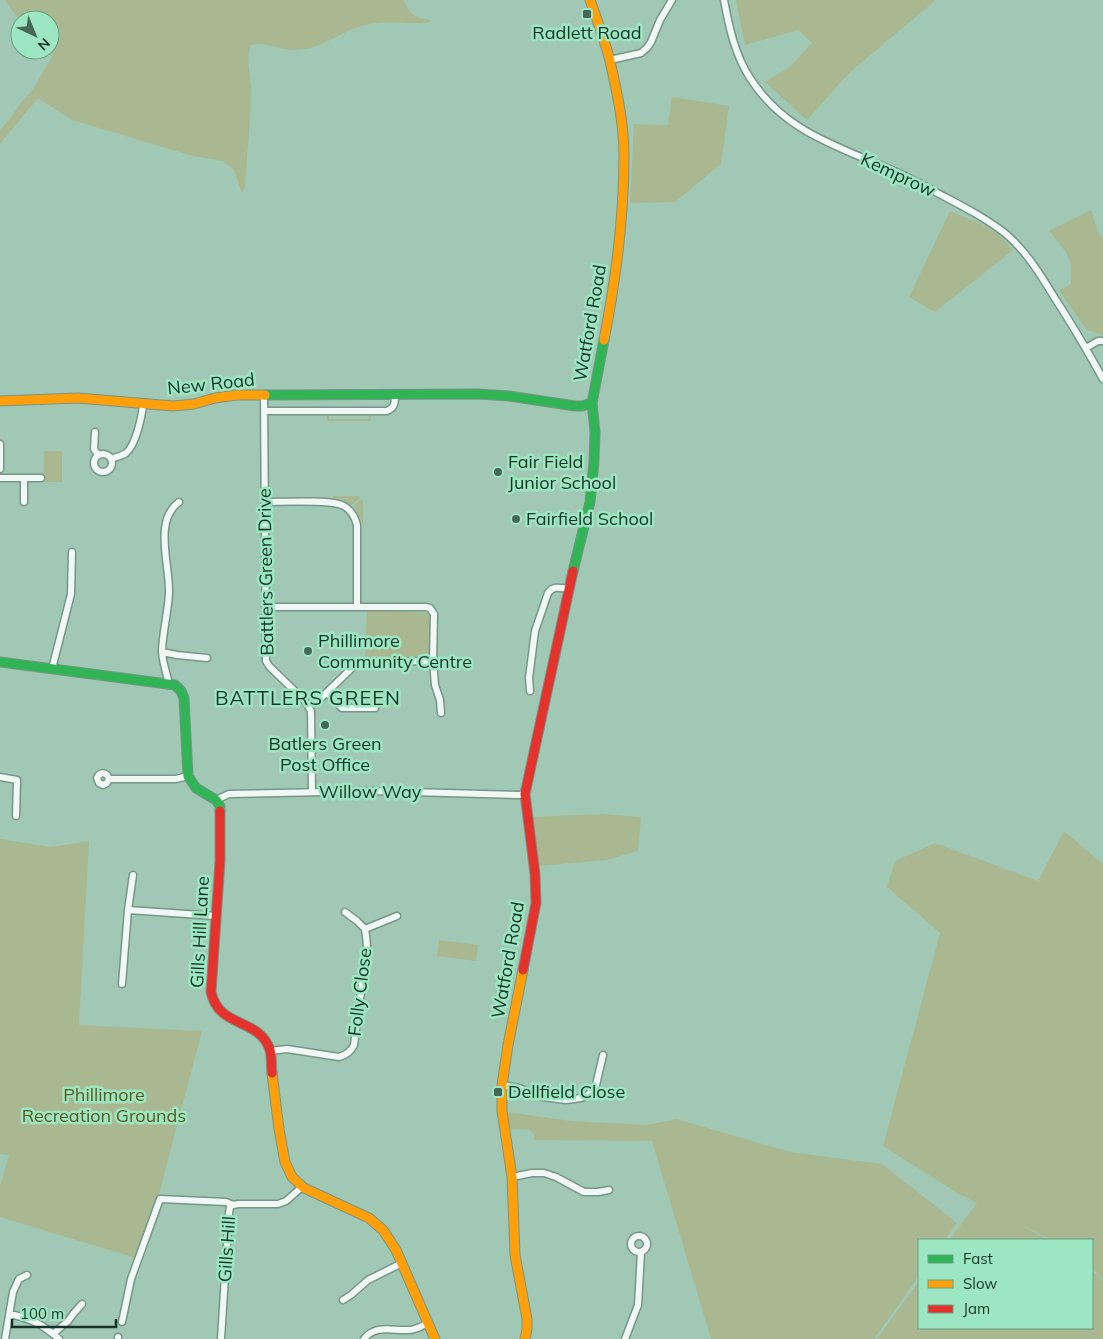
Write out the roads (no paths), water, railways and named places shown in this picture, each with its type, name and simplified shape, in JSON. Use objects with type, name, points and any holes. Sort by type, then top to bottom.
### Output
[{"type":"street","points":[[590,0],[610,60],[641,53],[647,48],[672,0]]},
{"type":"street","name":"Kemprow","points":[[724,0],[737,52],[750,78],[771,105],[801,129],[924,186],[977,214],[1007,235],[1042,277],[1103,379]]},
{"type":"street","name":"Watford Road","points":[[525,1339],[527,1329],[515,1255],[512,1177],[502,1111],[502,1085],[536,903],[535,874],[525,794],[590,494],[595,447],[592,403],[613,296],[622,219],[624,154],[621,120],[610,60]]},
{"type":"street","points":[[1086,348],[1098,341],[1103,341]]},
{"type":"street","name":"New Road","points":[[0,401],[78,398],[162,406],[184,405],[225,396],[479,394],[509,396],[575,406],[592,403]]},
{"type":"street","name":"Battlers Green Drive","points":[[264,395],[266,661],[308,706]]},
{"type":"street","name":"New Road","points":[[264,411],[387,410],[395,405],[395,395]]},
{"type":"street","points":[[111,459],[124,455],[130,449],[140,426],[143,404]]},
{"type":"street","points":[[95,432],[94,449],[98,455]]},
{"type":"street","points":[[0,444],[0,469]]},
{"type":"street","points":[[104,454],[110,456],[111,459],[112,464],[109,469],[102,472],[97,469],[94,463],[98,455],[104,454]]},
{"type":"street","points":[[0,478],[41,478]]},
{"type":"street","points":[[24,479],[24,502]]},
{"type":"street","points":[[169,684],[162,652],[169,594],[164,532],[170,511],[179,502]]},
{"type":"street","points":[[265,502],[334,503],[346,507],[352,513],[357,525],[357,607]]},
{"type":"street","points":[[52,669],[71,594],[72,552]]},
{"type":"street","points":[[530,691],[529,678],[535,630],[548,593],[554,587],[568,589]]},
{"type":"street","points":[[265,607],[430,608],[434,614],[435,685],[440,700],[441,713]]},
{"type":"street","points":[[162,652],[177,656],[207,658]]},
{"type":"street","points":[[312,792],[311,715],[308,706],[327,693],[358,662],[434,661]]},
{"type":"street","points":[[0,662],[169,684],[179,688],[184,698],[188,776],[196,788],[216,800]]},
{"type":"street","points":[[327,693],[342,708],[375,708]]},
{"type":"street","points":[[109,778],[176,779],[188,776]]},
{"type":"street","points":[[0,777],[17,780],[16,816]]},
{"type":"street","name":"Willow Way","points":[[216,800],[230,794],[312,792],[374,791],[525,794]]},
{"type":"street","name":"Gills Hill Lane","points":[[216,800],[220,806],[221,816],[220,861],[211,987],[213,1001],[224,1015],[250,1027],[267,1043],[270,1052],[278,1125],[285,1156],[294,1180],[302,1186],[369,1218],[383,1230],[391,1240],[402,1263],[435,1339]]},
{"type":"street","points":[[122,984],[133,875]]},
{"type":"street","points":[[128,910],[216,916]]},
{"type":"street","name":"Folly Close","points":[[270,1052],[287,1049],[339,1057],[352,1050],[367,946],[365,929],[345,912]]},
{"type":"street","name":"Folly Close","points":[[365,929],[397,916]]},
{"type":"street","points":[[502,1085],[551,1098],[566,1100],[581,1098],[588,1095],[596,1085],[603,1055]]},
{"type":"street","points":[[512,1177],[544,1173],[556,1177],[584,1192],[609,1190]]},
{"type":"street","name":"Gills Hill","points":[[221,1339],[230,1207],[238,1204],[278,1204],[286,1201],[302,1186]]},
{"type":"street","points":[[122,1322],[131,1278],[160,1199],[226,1202],[233,1205]]},
{"type":"street","points":[[625,1339],[638,1305],[640,1252]]},
{"type":"street","points":[[342,1300],[351,1295],[368,1280],[402,1263]]},
{"type":"street","points":[[5,1339],[13,1292],[19,1279],[27,1275]]},
{"type":"street","points":[[53,1334],[68,1321],[82,1304]]},
{"type":"street","points":[[10,1314],[30,1319],[59,1339]]},
{"type":"street","points":[[364,1339],[372,1331],[380,1329],[411,1330],[428,1323]]},
{"type":"place","name":"Radlett Road","points":[[587,14]]},
{"type":"place","name":"Fair Field Junior School","points":[[498,472]]},
{"type":"place","name":"Fairfield School","points":[[516,519]]},
{"type":"place","name":"Phillimore Community Centre","points":[[308,651]]},
{"type":"place","name":"Batlers Green Post Office","points":[[325,725]]},
{"type":"place","name":"Dellfield Close","points":[[498,1092]]},
{"type":"district","name":"BATTLERS GREEN","points":[[308,698]]},
{"type":"park label","name":"Phillimore Recreation Grounds","points":[[104,1105]]}]
